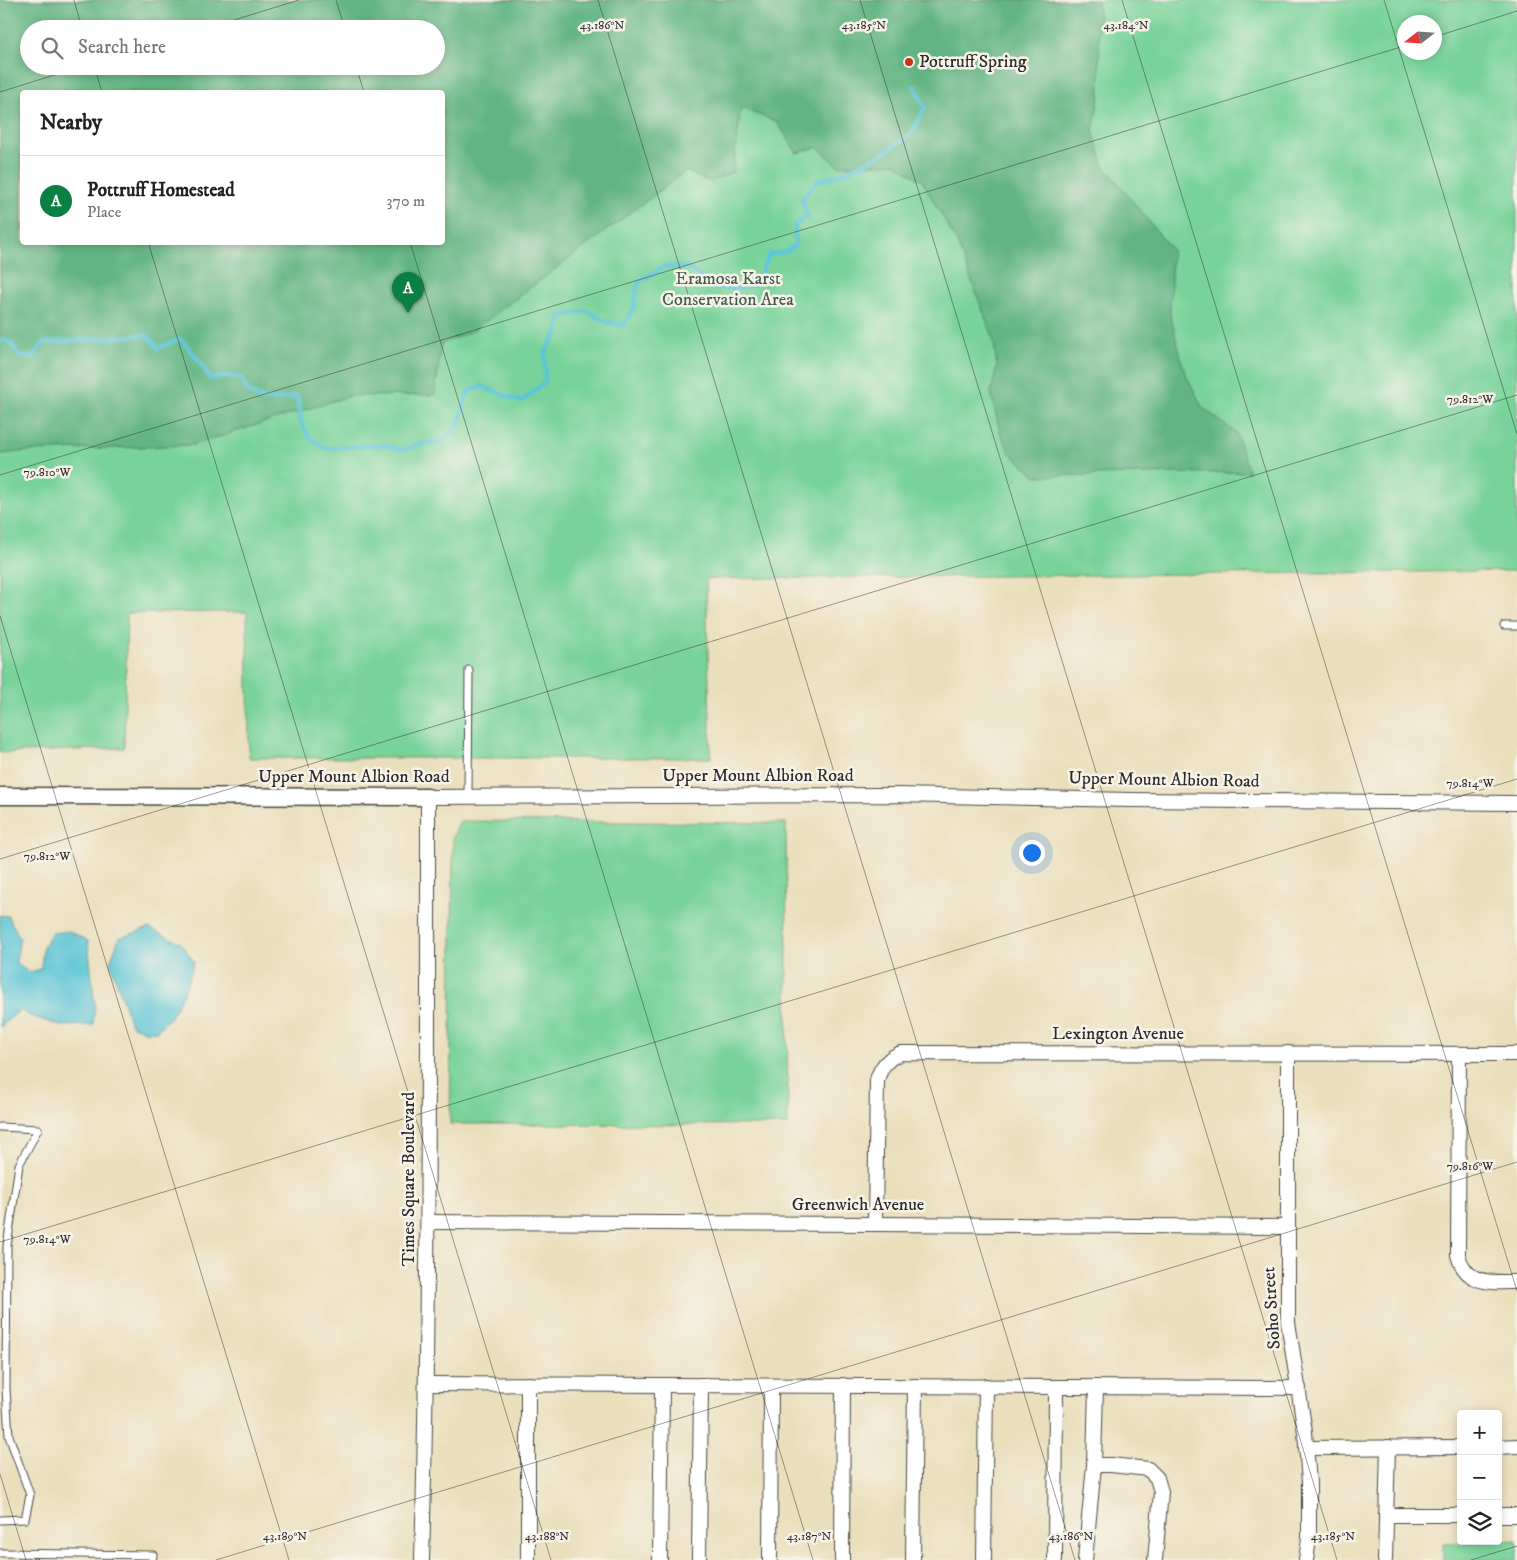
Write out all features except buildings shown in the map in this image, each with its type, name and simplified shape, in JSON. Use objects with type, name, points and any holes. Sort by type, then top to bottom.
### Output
[{"type":"street","name":"Upper Mount Albion Road","points":[[0,796],[468,798],[896,795],[1151,800],[1517,803]]},
{"type":"street","name":"Times Square Boulevard","points":[[422,1560],[427,1384],[428,797]]},
{"type":"street","name":"Lexington Avenue","points":[[875,1224],[877,1080],[880,1070],[893,1056],[901,1053],[1517,1054]]},
{"type":"street","name":"Soho Street","points":[[1288,1053],[1288,1322],[1299,1388],[1309,1482],[1309,1539],[1306,1560]]},
{"type":"street","points":[[1459,1054],[1457,1242],[1461,1264],[1467,1273],[1476,1279],[1488,1282],[1517,1282]]},
{"type":"street","name":"Greenwich Avenue","points":[[428,1222],[1287,1227]]},
{"type":"street","points":[[427,1384],[1299,1388]]},
{"type":"street","points":[[528,1384],[528,1560]]},
{"type":"street","points":[[699,1560],[701,1385]]},
{"type":"street","points":[[842,1385],[842,1560]]},
{"type":"street","points":[[660,1560],[662,1386]]},
{"type":"street","points":[[770,1560],[771,1386]]},
{"type":"street","points":[[913,1560],[915,1386]]},
{"type":"street","points":[[984,1560],[986,1386]]},
{"type":"street","points":[[1085,1560],[1094,1465],[1096,1387]]},
{"type":"street","points":[[1055,1560],[1056,1388]]},
{"type":"street","points":[[1502,1447],[1517,1446]]},
{"type":"street","points":[[1385,1560],[1388,1447]]},
{"type":"street","points":[[1306,1448],[1457,1447]]},
{"type":"street","points":[[1094,1465],[1148,1469],[1157,1478],[1161,1492],[1156,1560]]},
{"type":"street","points":[[1386,1515],[1457,1515]]},
{"type":"street","points":[[1502,1515],[1517,1515]]},
{"type":"lane","points":[[1504,626],[1517,626]]},
{"type":"lane","points":[[468,798],[469,670]]},
{"type":"lane","points":[[0,1127],[38,1129],[19,1165],[7,1246],[6,1389],[9,1436],[30,1495],[25,1519],[0,1520]]},
{"type":"lane","points":[[0,1553],[153,1556],[152,1560]]},
{"type":"green space","name":"Eramosa Karst Conservation Area","points":[[0,0],[1517,0],[1517,571],[706,579],[711,758],[249,758],[247,612],[127,613],[124,748],[0,753]]},
{"type":"green space","points":[[0,0],[1098,0],[1100,93],[1093,131],[1104,166],[1172,250],[1170,314],[1184,370],[1202,407],[1236,433],[1249,472],[1036,476],[1010,453],[1000,432],[991,392],[997,366],[993,337],[956,240],[922,181],[895,163],[839,166],[817,147],[797,153],[777,122],[741,108],[733,172],[709,182],[686,171],[474,330],[441,344],[435,395],[349,396],[193,445],[31,451],[0,454]]},
{"type":"green space","points":[[460,821],[786,823],[788,1125],[450,1124],[453,837]]},
{"type":"green space","points":[[1517,1540],[1517,1560],[1443,1560],[1443,1543],[1457,1542],[1457,1545],[1502,1545],[1502,1541]]},
{"type":"water","points":[[0,915],[8,916],[20,938],[16,962],[29,973],[41,968],[43,947],[51,933],[69,931],[88,941],[95,1006],[93,1025],[61,1026],[30,1016],[20,1010],[0,1027]]},
{"type":"water","points":[[149,928],[181,943],[194,962],[184,992],[171,1017],[157,1031],[147,1032],[131,1025],[110,962],[119,938]]},
{"type":"waterway","points":[[0,342],[3,339],[12,344],[19,356],[33,357],[43,343],[147,335],[158,348],[181,339],[200,362],[210,379],[229,376],[241,378],[249,392],[259,398],[278,399],[297,396],[301,422],[309,437],[325,448],[386,445],[397,449],[406,449],[419,444],[442,441],[458,426],[468,392],[481,386],[521,402],[545,382],[545,353],[558,331],[561,316],[587,311],[607,322],[624,325],[634,307],[638,283],[663,267],[686,267],[717,288],[741,288],[764,281],[762,269],[770,254],[786,252],[795,245],[795,225],[807,216],[802,199],[817,181],[838,175],[879,156],[911,134],[925,108],[914,86]]},
{"type":"place","name":"Pottruff Spring","points":[[909,62]]},
{"type":"place","name":"Pottruff Homestead","points":[[408,313]]}]
